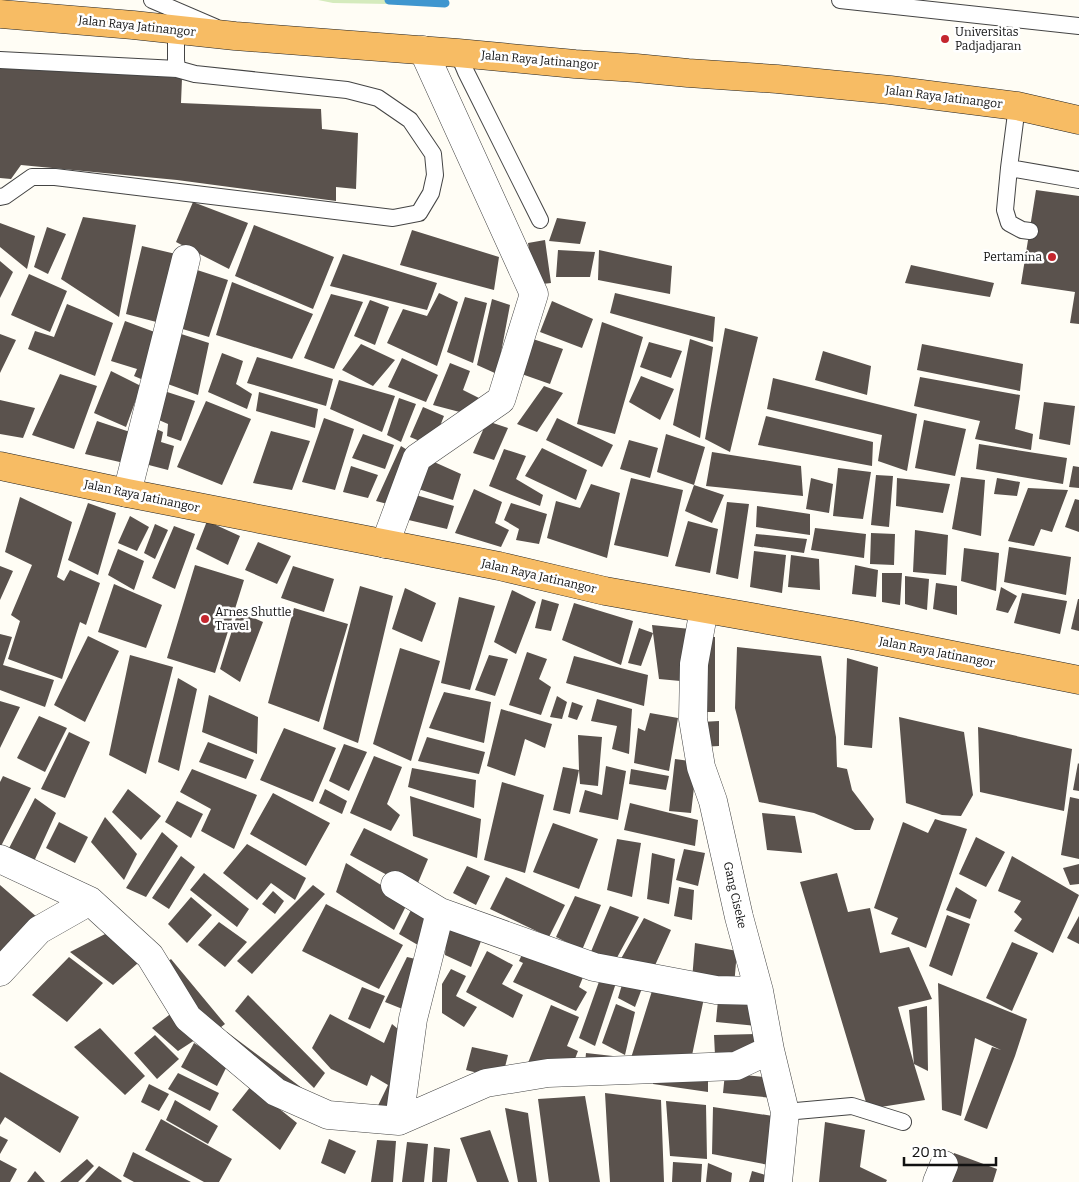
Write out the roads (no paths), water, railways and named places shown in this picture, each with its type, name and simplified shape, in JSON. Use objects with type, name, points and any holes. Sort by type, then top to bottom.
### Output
[{"type":"highway","name":"Jalan Raya Jatinangor","points":[[0,14],[235,36],[777,79],[890,90],[1017,106],[1079,120]]},
{"type":"highway","name":"Jalan Raya Jatinangor","points":[[0,466],[127,493],[499,566],[606,591],[852,635],[1079,680]]},
{"type":"street","points":[[385,544],[417,458],[502,400],[534,294],[423,50]]},
{"type":"street","points":[[127,493],[186,259]]},
{"type":"street","name":"Gang Ciseke","points":[[704,609],[694,664],[693,719],[701,767],[713,801],[739,917],[759,991],[784,1112],[778,1182]]},
{"type":"street","points":[[0,859],[90,901],[150,956],[188,1018],[276,1092],[328,1115],[399,1121],[486,1083],[548,1073],[736,1066],[770,1050]]},
{"type":"street","points":[[395,885],[440,912],[594,967],[716,990],[759,991]]},
{"type":"street","points":[[0,972],[39,930],[90,901]]},
{"type":"street","points":[[399,1121],[412,1019],[440,912]]},
{"type":"lane","points":[[152,0],[235,36]]},
{"type":"lane","points":[[840,0],[1079,26]]},
{"type":"lane","points":[[176,30],[177,69]]},
{"type":"lane","points":[[458,53],[540,220]]},
{"type":"lane","points":[[0,60],[177,69],[195,74],[347,90],[378,98],[410,120],[433,154],[435,174],[431,193],[420,213],[393,218],[55,178],[32,177],[5,196],[0,196]]},
{"type":"lane","points":[[1017,106],[1004,210],[1010,223],[1022,230],[1030,231]]},
{"type":"lane","points":[[1008,168],[1079,180]]},
{"type":"lane","points":[[784,1112],[852,1106],[903,1122]]},
{"type":"waterway","points":[[389,0],[445,3]]},
{"type":"place","name":"Universitas Padjadjaran","points":[[945,39]]},
{"type":"place","name":"Pertamina","points":[[1052,257]]},
{"type":"place","name":"Arnes Shuttle Travel","points":[[205,619]]}]
